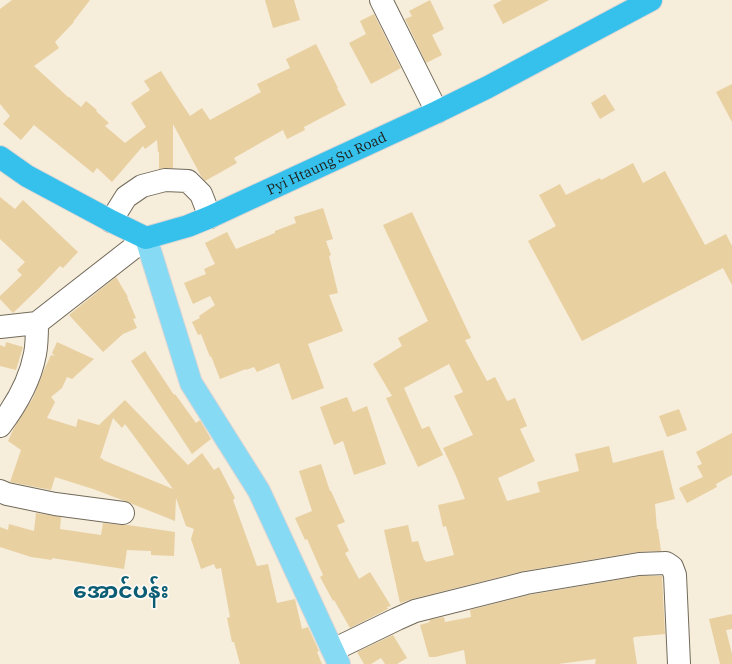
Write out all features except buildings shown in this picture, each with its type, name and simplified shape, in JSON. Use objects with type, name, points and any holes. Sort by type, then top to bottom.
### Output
[{"type":"highway","name":"Pyi Htaung Su Road","points":[[146,238],[188,226],[210,217],[436,112],[651,0]]},
{"type":"highway","points":[[0,157],[27,176],[146,238]]},
{"type":"main road","points":[[146,238],[191,383],[259,491],[336,657]]},
{"type":"street","points":[[381,0],[436,112]]},
{"type":"street","points":[[111,221],[126,197],[142,186],[164,180],[188,181],[201,194],[210,217]]},
{"type":"street","points":[[0,327],[37,323],[146,238]]},
{"type":"street","points":[[0,426],[11,411],[27,383],[35,354],[37,323]]},
{"type":"street","points":[[0,491],[7,494],[55,504],[123,513]]},
{"type":"street","points":[[336,657],[397,619],[416,612],[526,583],[639,564],[666,563],[672,567],[675,575],[679,664]]},
{"type":"district","name":"အောင်ပန်း","points":[[121,590]]}]
